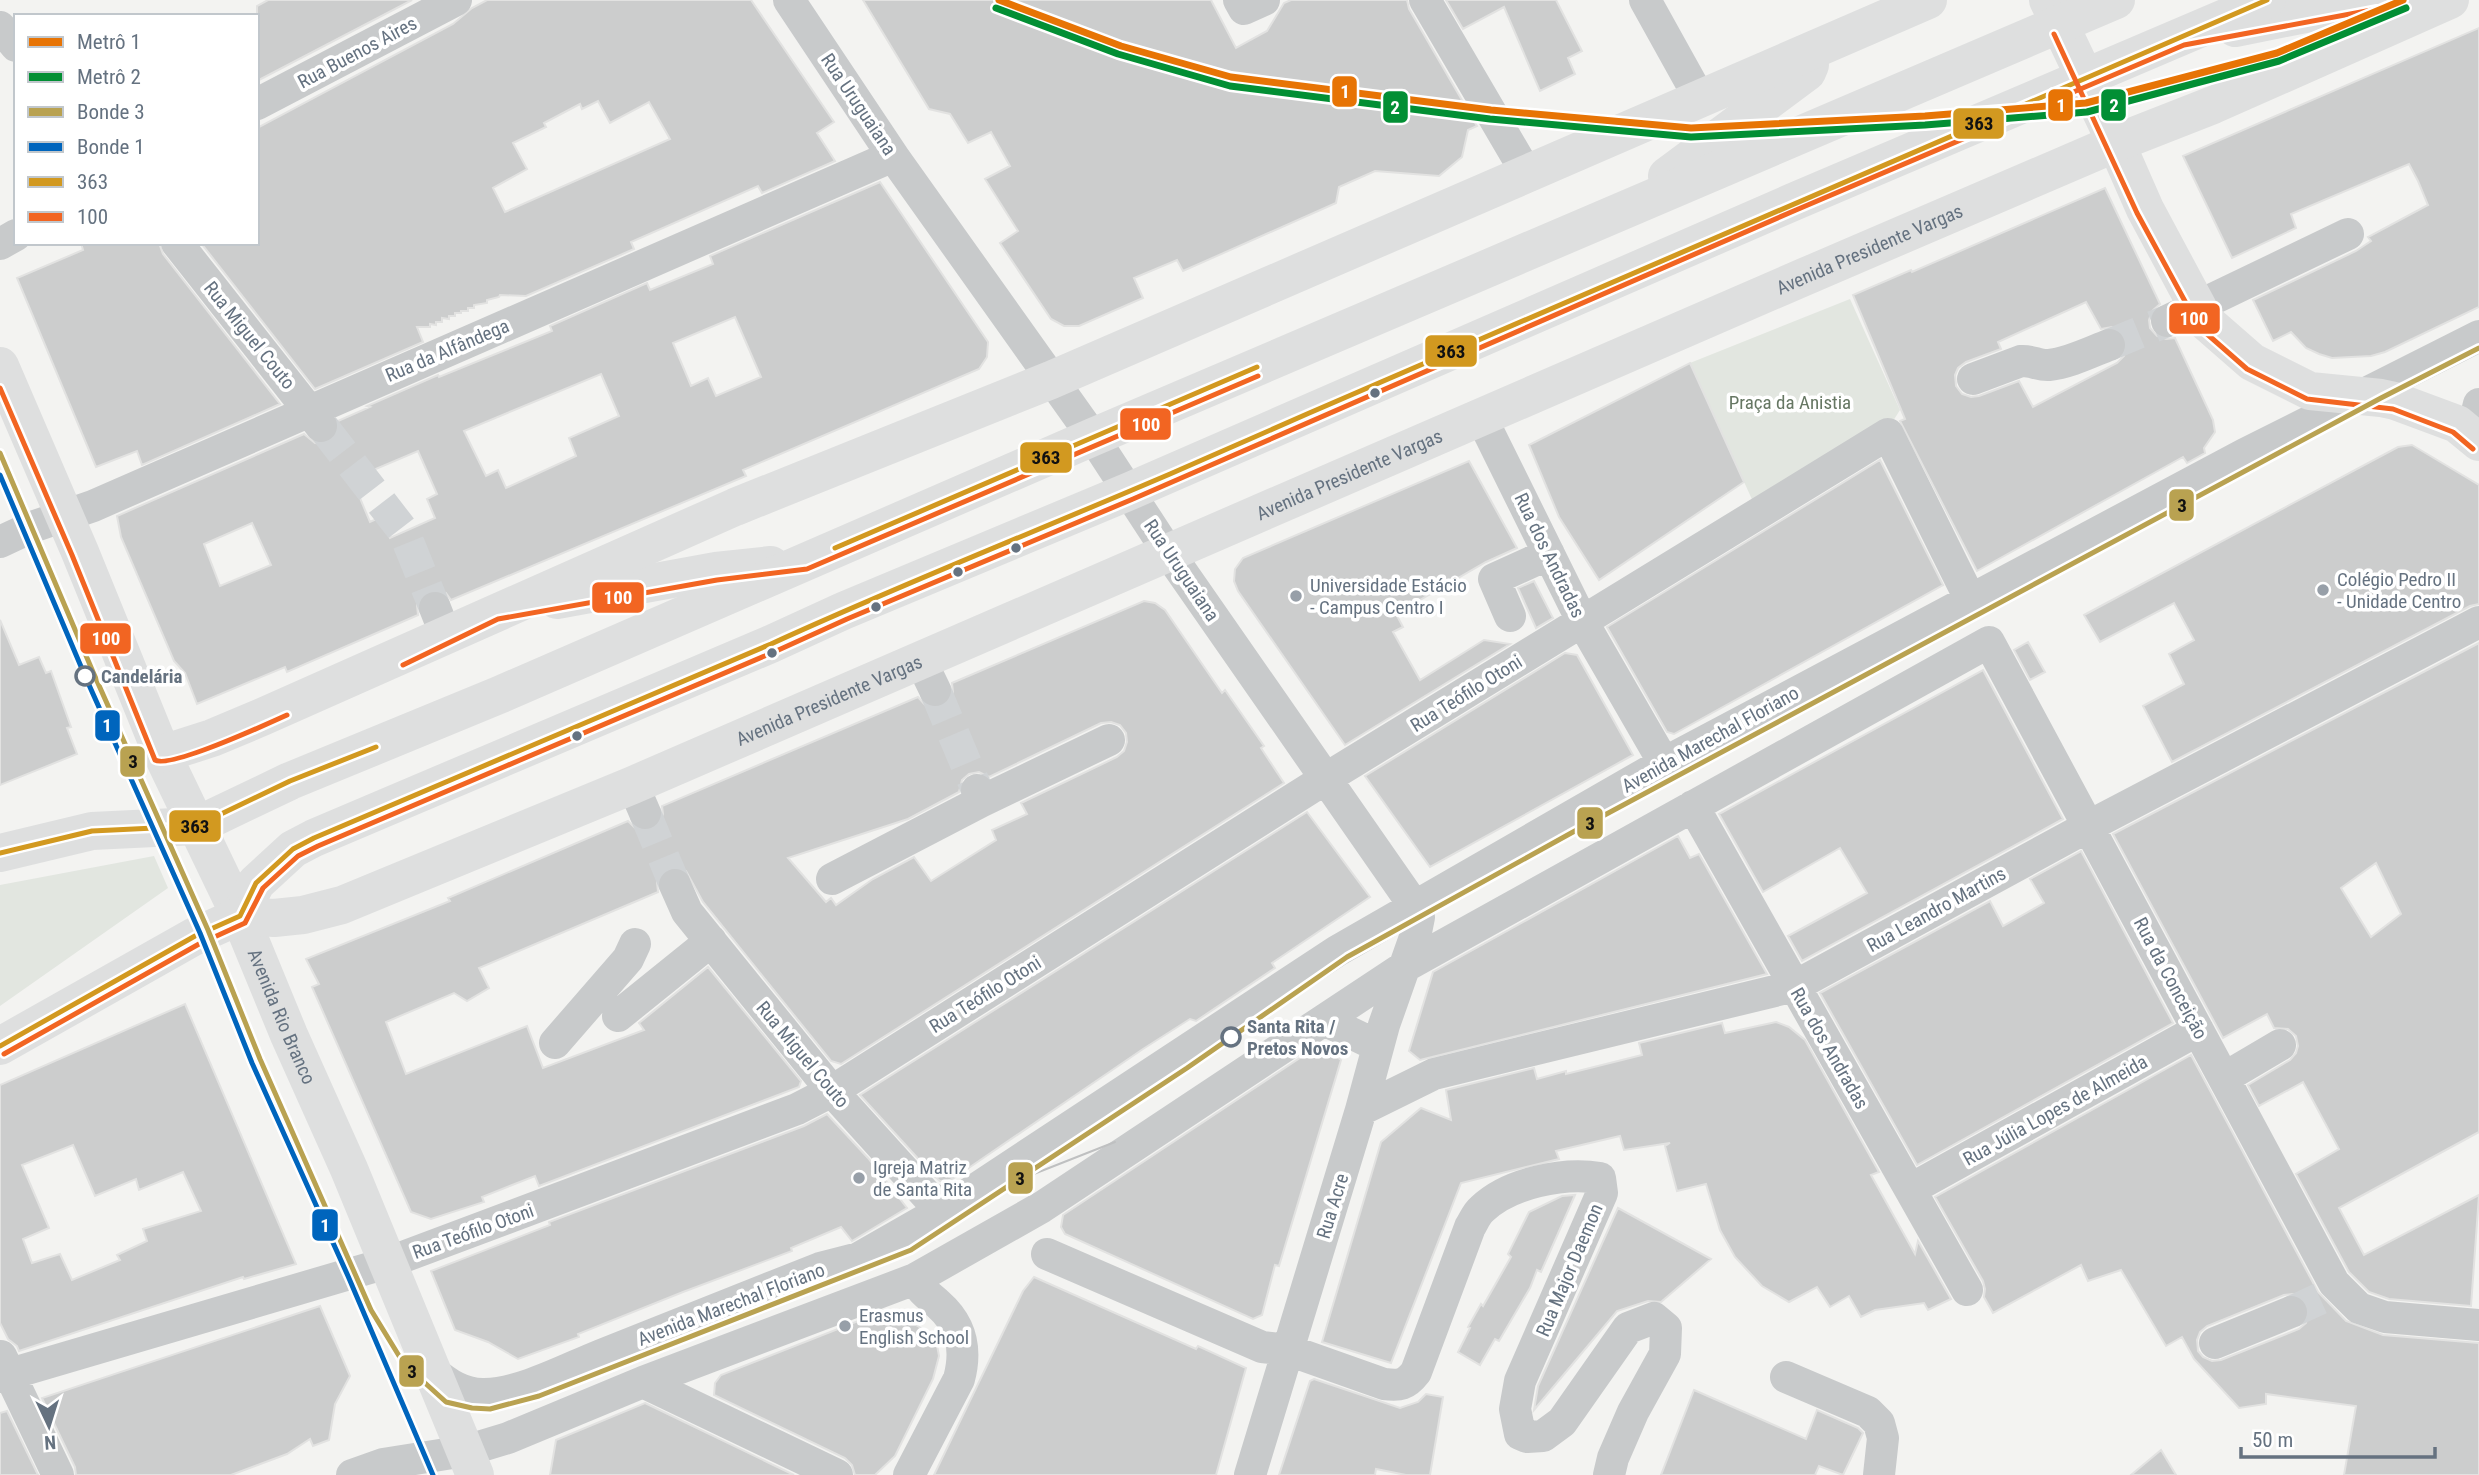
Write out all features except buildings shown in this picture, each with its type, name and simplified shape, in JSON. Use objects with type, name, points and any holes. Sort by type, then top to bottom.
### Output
[{"type":"main road","points":[[495,611],[735,507],[1051,380],[1928,0]]},
{"type":"main road","points":[[0,853],[92,831],[196,826],[290,781],[488,700],[804,561],[1612,216],[2054,12],[2116,0]]},
{"type":"main road","points":[[240,916],[256,883],[293,849],[314,838],[843,611],[1130,492],[2267,0]]},
{"type":"main road","points":[[2181,37],[2375,0]]},
{"type":"main road","name":"Avenida Presidente Vargas","points":[[0,1046],[195,936],[240,916],[274,918],[303,915],[342,905],[639,799],[892,671],[928,675],[1168,552],[2116,143],[2213,105],[2450,0]]},
{"type":"main road","points":[[2054,12],[2145,209],[2183,314],[2205,321],[2252,362],[2310,391],[2376,398],[2457,424],[2479,442]]},
{"type":"main road","points":[[1612,216],[1807,72],[1818,48]]},
{"type":"main road","name":"Avenida Rio Branco","points":[[0,366],[169,770],[240,916],[470,1463]]},
{"type":"main road","points":[[92,831],[212,738],[284,707],[440,622],[716,570],[804,561]]},
{"type":"street","name":"Rua Buenos Aires","points":[[259,103],[456,0]]},
{"type":"street","points":[[1425,0],[1527,174]]},
{"type":"street","points":[[1645,0],[1700,99]]},
{"type":"street","name":"Rua Uruguaiana","points":[[799,3],[893,156],[1093,437],[1168,552],[1325,779],[1415,922]]},
{"type":"street","points":[[0,27],[14,44]]},
{"type":"street","name":"Rua da Alfândega","points":[[0,542],[316,419],[893,156]]},
{"type":"street","points":[[2183,314],[2348,234]]},
{"type":"street","name":"Rua Miguel Couto","points":[[179,245],[316,419]]},
{"type":"street","name":"Avenida Marechal Floriano","points":[[433,1371],[446,1384],[461,1390],[481,1394],[501,1393],[820,1268],[859,1258],[950,1206],[1337,951],[1415,922],[1664,763],[1970,599],[2376,398],[2479,336]]},
{"type":"street","points":[[1973,379],[2021,361],[2054,365],[2109,345]]},
{"type":"street","points":[[2479,404],[2476,416],[2479,433]]},
{"type":"street","name":"Rua dos Andradas","points":[[1481,417],[1582,621],[1664,763]]},
{"type":"street","name":"Rua Teófilo Otoni","points":[[3,1369],[387,1263],[797,1109],[832,1091],[1325,779],[1888,434],[1970,599]]},
{"type":"street","points":[[1510,616],[1494,579],[1549,554]]},
{"type":"street","name":"Rua Leandro Martins","points":[[1361,1110],[1434,1074],[1795,986],[2089,825],[2479,622]]},
{"type":"street","name":"Rua da Conceição","points":[[1693,806],[1989,642],[2343,1298],[2385,1317],[2479,1325]]},
{"type":"street","points":[[832,879],[980,796],[1109,740]]},
{"type":"street","points":[[352,1475],[383,1464],[470,1463],[508,1438],[643,1382],[915,1279],[1042,1207],[1404,967],[1693,806]]},
{"type":"street","name":"Rua dos Andradas","points":[[1693,806],[1967,1290]]},
{"type":"street","name":"Rua Miguel Couto","points":[[675,885],[687,912],[832,1091],[928,1196],[950,1206]]},
{"type":"street","name":"Rua Acre","points":[[1250,1475],[1404,967],[1415,922]]},
{"type":"street","points":[[618,1016],[710,941]]},
{"type":"street","points":[[555,1042],[628,959],[635,944]]},
{"type":"street","points":[[1324,1020],[1378,1046]]},
{"type":"street","name":"Rua Júlia Lopes de Almeida","points":[[1911,1189],[2199,1030]]},
{"type":"street","points":[[2224,1078],[2280,1045]]},
{"type":"street","name":"Rua Major Daemon","points":[[1287,1350],[1384,1384],[1399,1385],[1408,1382],[1416,1372],[1470,1227],[1479,1211],[1501,1194],[1548,1179],[1581,1175],[1600,1178],[1602,1193],[1520,1381],[1514,1409],[1520,1434],[1527,1437],[1543,1436],[1562,1422],[1628,1328],[1654,1318],[1667,1328],[1665,1353],[1633,1412],[1613,1458],[1609,1475]]},
{"type":"street","points":[[1047,1254],[1262,1347],[1287,1350]]},
{"type":"street","points":[[909,1475],[959,1379],[963,1362],[963,1342],[957,1325],[919,1287],[915,1279]]},
{"type":"street","points":[[2215,1343],[2291,1312]]},
{"type":"street","points":[[3,1369],[58,1475]]},
{"type":"street","points":[[1786,1377],[1868,1412],[1879,1423],[1883,1438],[1879,1475]]},
{"type":"street","points":[[643,1382],[837,1475]]},
{"type":"green space","name":"Praça da Anistia","points":[[1850,299],[1900,410],[1888,429],[1755,506],[1690,363]]},
{"type":"green space","points":[[154,856],[168,888],[0,1006],[0,885]]},
{"type":"tunnel","points":[[2109,345],[2167,321]]},
{"type":"tunnel","points":[[323,427],[404,532],[435,608]]},
{"type":"tunnel","points":[[935,690],[977,790]]},
{"type":"tunnel","points":[[645,813],[675,885]]},
{"type":"tunnel","points":[[2291,1312],[2328,1295]]},
{"type":"tram line","name":"3","points":[[0,453],[93,672],[208,930],[260,1059],[371,1310],[404,1364],[446,1402],[490,1409],[539,1396],[911,1250],[1187,1068],[1347,957],[1573,832],[2479,348]]},
{"type":"tram line","name":"1","points":[[0,475],[85,676],[200,933],[252,1063],[348,1276],[433,1475]]},
{"type":"tram line","points":[[1021,1179],[1115,1142]]},
{"type":"metro line","name":"1","points":[[999,0],[1121,46],[1231,77],[1491,110],[1691,128],[1925,116],[2086,103],[2277,53],[2403,0]]},
{"type":"metro line","name":"2","points":[[996,8],[1118,54],[1230,86],[1490,119],[1691,137],[1925,125],[2087,112],[2279,61],[2406,8]]},
{"type":"transit line","name":"363","points":[[0,1046],[195,936],[240,916],[256,883],[293,849],[314,838],[1170,474],[2267,0]]},
{"type":"transit line","name":"100","points":[[4,1054],[199,944],[245,923],[263,888],[298,856],[318,846],[1133,499],[1796,210],[2184,45],[2377,9]]},
{"type":"transit line","name":"100","points":[[2054,34],[2137,213],[2199,327],[2247,369],[2307,399],[2393,409],[2453,432],[2473,449]]},
{"type":"transit line","name":"363","points":[[835,548],[1257,367]]},
{"type":"transit line","name":"100","points":[[403,665],[498,619],[717,580],[807,569],[1258,376]]},
{"type":"transit line","name":"100","points":[[0,388],[72,555],[155,760],[164,761],[198,752],[287,715]]},
{"type":"transit line","name":"363","points":[[0,853],[92,831],[196,826],[290,781],[376,747]]},
{"type":"place","name":"Colégio Pedro II - Unidade Centro","points":[[2323,590]]},
{"type":"place","name":"Universidade Estácio - Campus Centro I","points":[[1296,596]]},
{"type":"place","name":"Candelária","points":[[85,676]]},
{"type":"place","name":"Santa Rita / Pretos Novos","points":[[1231,1037]]},
{"type":"place","name":"Igreja Matriz de Santa Rita","points":[[859,1178]]},
{"type":"place","name":"Erasmus English School","points":[[845,1326]]}]
